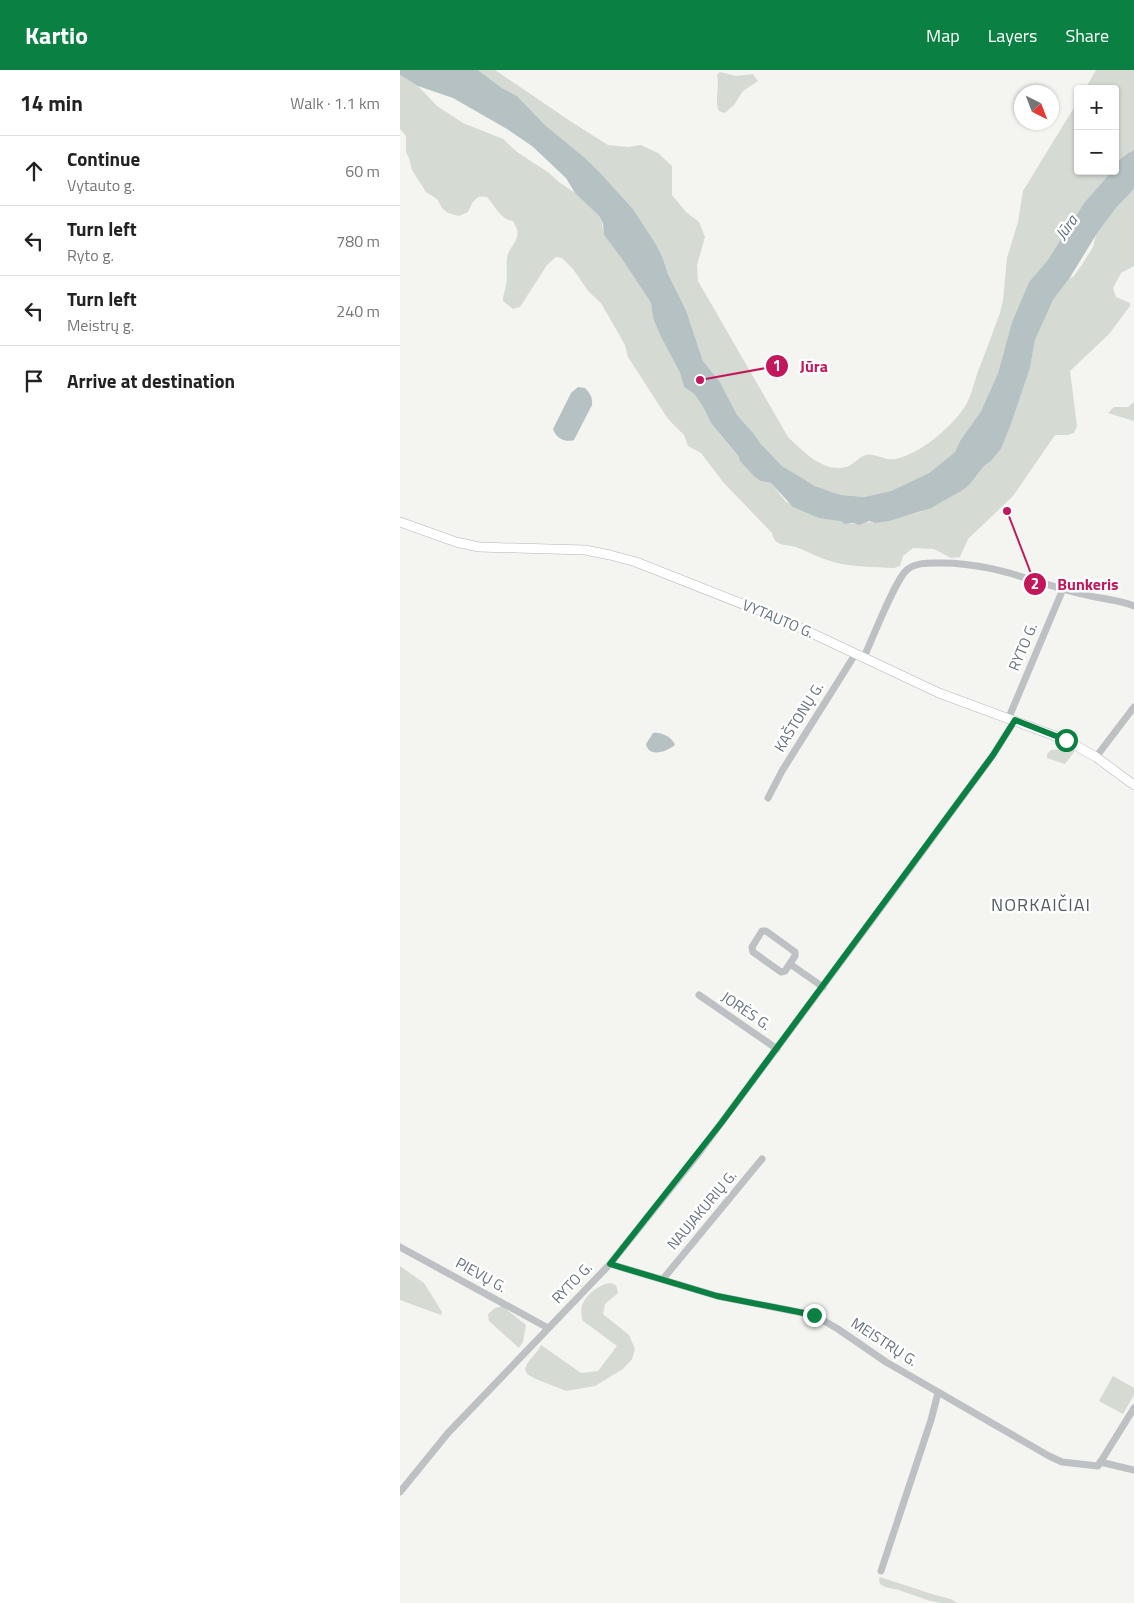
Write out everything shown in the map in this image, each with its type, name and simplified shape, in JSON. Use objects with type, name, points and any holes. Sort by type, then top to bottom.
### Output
[{"type":"main road","name":"VYTAUTO G.","points":[[400,522],[456,542],[479,547],[569,549],[623,558],[756,609],[860,655],[939,693],[1066,740],[1096,757],[1134,785]]},
{"type":"street","name":"KAŠTONŲ G.","points":[[768,798],[816,716],[860,655],[899,579],[906,570],[914,566],[933,563],[980,565],[1011,572],[1083,595],[1120,601],[1134,606]]},
{"type":"street","name":"RYTO G.","points":[[400,1492],[448,1433],[610,1264],[699,1153],[823,987],[993,755],[1012,719],[1063,589]]},
{"type":"street","points":[[1096,757],[1134,708]]},
{"type":"street","points":[[762,931],[766,931],[795,952],[795,956],[790,964],[785,971],[781,972],[753,952],[752,947],[762,931]]},
{"type":"street","points":[[790,964],[823,987]]},
{"type":"street","name":"JORĖS G.","points":[[699,995],[777,1049]]},
{"type":"street","name":"NAUJAKURIŲ G.","points":[[663,1279],[762,1159]]},
{"type":"street","name":"PIEVŲ G.","points":[[400,1247],[548,1328]]},
{"type":"street","name":"MEISTRŲ G.","points":[[610,1264],[717,1296],[814,1315],[886,1362],[1049,1456],[1062,1462],[1092,1466],[1098,1466],[1100,1462]]},
{"type":"street","points":[[881,1571],[931,1420],[938,1393]]},
{"type":"street","points":[[1134,1408],[1100,1462],[1134,1470]]},
{"type":"shaded area","points":[[400,70],[478,70],[502,88],[517,96],[546,126],[586,159],[633,209],[655,243],[686,310],[703,361],[720,382],[737,415],[782,466],[815,486],[842,495],[864,497],[891,491],[929,473],[955,452],[960,441],[981,411],[998,373],[1012,322],[1029,282],[1047,261],[1084,203],[1108,175],[1119,175],[1119,161],[1134,150],[1134,189],[1116,208],[1096,235],[1069,279],[1053,300],[1035,340],[1030,368],[1010,427],[1001,449],[991,461],[984,466],[969,485],[931,508],[889,521],[875,523],[869,521],[859,525],[853,523],[845,524],[840,521],[819,518],[793,507],[771,483],[761,481],[755,477],[740,461],[739,457],[711,423],[694,394],[684,387],[680,373],[653,318],[651,303],[604,235],[603,224],[599,216],[575,193],[566,178],[532,146],[507,129],[453,98],[418,86],[400,75]]},
{"type":"shaded area","points":[[478,70],[495,70],[608,145],[628,147],[641,145],[658,153],[672,166],[672,195],[686,212],[699,222],[705,237],[697,265],[698,281],[788,437],[814,459],[829,467],[846,467],[866,455],[892,459],[905,456],[926,445],[946,429],[961,412],[970,396],[1000,313],[1007,258],[1018,222],[1023,191],[1074,108],[1074,175],[1108,175],[1084,203],[1047,261],[1029,282],[1012,322],[998,373],[981,411],[960,441],[955,452],[929,473],[891,491],[864,497],[842,495],[823,490],[790,472],[761,444],[737,415],[720,382],[703,361],[686,310],[668,274],[662,256],[633,209],[604,177],[546,126],[517,96],[502,88]]},
{"type":"shaded area","points":[[1096,70],[1134,70],[1134,150],[1125,155],[1119,162],[1119,85],[1087,85]]},
{"type":"shaded area","points":[[720,72],[736,76],[753,74],[758,81],[743,91],[734,105],[725,113],[719,111],[717,103],[717,75]]},
{"type":"shaded area","points":[[400,75],[418,86],[437,106],[463,123],[503,139],[517,152],[575,193],[599,216],[604,235],[651,303],[653,318],[680,373],[684,387],[694,394],[711,423],[736,454],[765,482],[771,483],[786,502],[844,523],[875,523],[920,512],[976,476],[991,461],[1001,449],[1010,427],[1030,368],[1035,340],[1053,300],[1083,263],[1093,247],[1096,235],[1116,208],[1134,189],[1134,266],[1121,273],[1113,288],[1116,297],[1130,303],[1130,306],[1109,334],[1070,371],[1077,426],[1074,433],[1055,435],[1013,496],[968,539],[960,557],[951,558],[934,549],[913,548],[903,556],[900,566],[894,568],[856,566],[833,562],[796,547],[775,541],[772,533],[723,482],[701,453],[688,446],[684,435],[668,419],[628,357],[625,345],[601,303],[589,292],[573,269],[562,258],[556,257],[547,265],[520,307],[513,309],[503,301],[507,282],[507,258],[517,237],[516,227],[513,221],[505,218],[487,197],[477,198],[468,212],[459,216],[448,213],[442,208],[437,199],[426,192],[412,170],[406,152],[406,136],[400,129]]},
{"type":"shaded area","points":[[578,387],[585,388],[592,398],[592,405],[574,440],[564,440],[556,435],[553,429],[571,393]]},
{"type":"shaded area","points":[[1134,402],[1134,421],[1108,413],[1114,407],[1128,407]]},
{"type":"shaded area","points":[[653,733],[666,736],[675,745],[663,751],[651,751],[646,744]]},
{"type":"shaded area","points":[[1077,748],[1065,764],[1047,758],[1047,754],[1051,750]]},
{"type":"shaded area","points":[[400,1266],[424,1283],[442,1312],[441,1315],[400,1300]]},
{"type":"shaded area","points":[[610,1283],[616,1285],[618,1293],[605,1304],[603,1314],[629,1335],[635,1349],[632,1359],[623,1369],[595,1386],[566,1391],[527,1374],[526,1365],[541,1345],[581,1373],[598,1371],[617,1346],[582,1320],[582,1307],[585,1299],[598,1287]]},
{"type":"shaded area","points":[[502,1306],[526,1325],[523,1342],[519,1348],[489,1321],[488,1314],[495,1308]]},
{"type":"shaded area","points":[[1113,1376],[1134,1388],[1134,1395],[1123,1414],[1099,1401]]},
{"type":"shaded area","points":[[880,1577],[951,1599],[957,1603],[941,1603],[927,1600],[885,1587],[880,1584]]},
{"type":"place","name":"Jūra","points":[[700,380]]},
{"type":"place","name":"Bunkeris","points":[[1007,511]]},
{"type":"district","name":"NORKAIČIAI","points":[[1041,905]]},
{"type":"route","points":[[814,1315],[717,1296],[610,1264],[699,1153],[806,1010],[993,755],[1015,720],[1066,740]]}]
